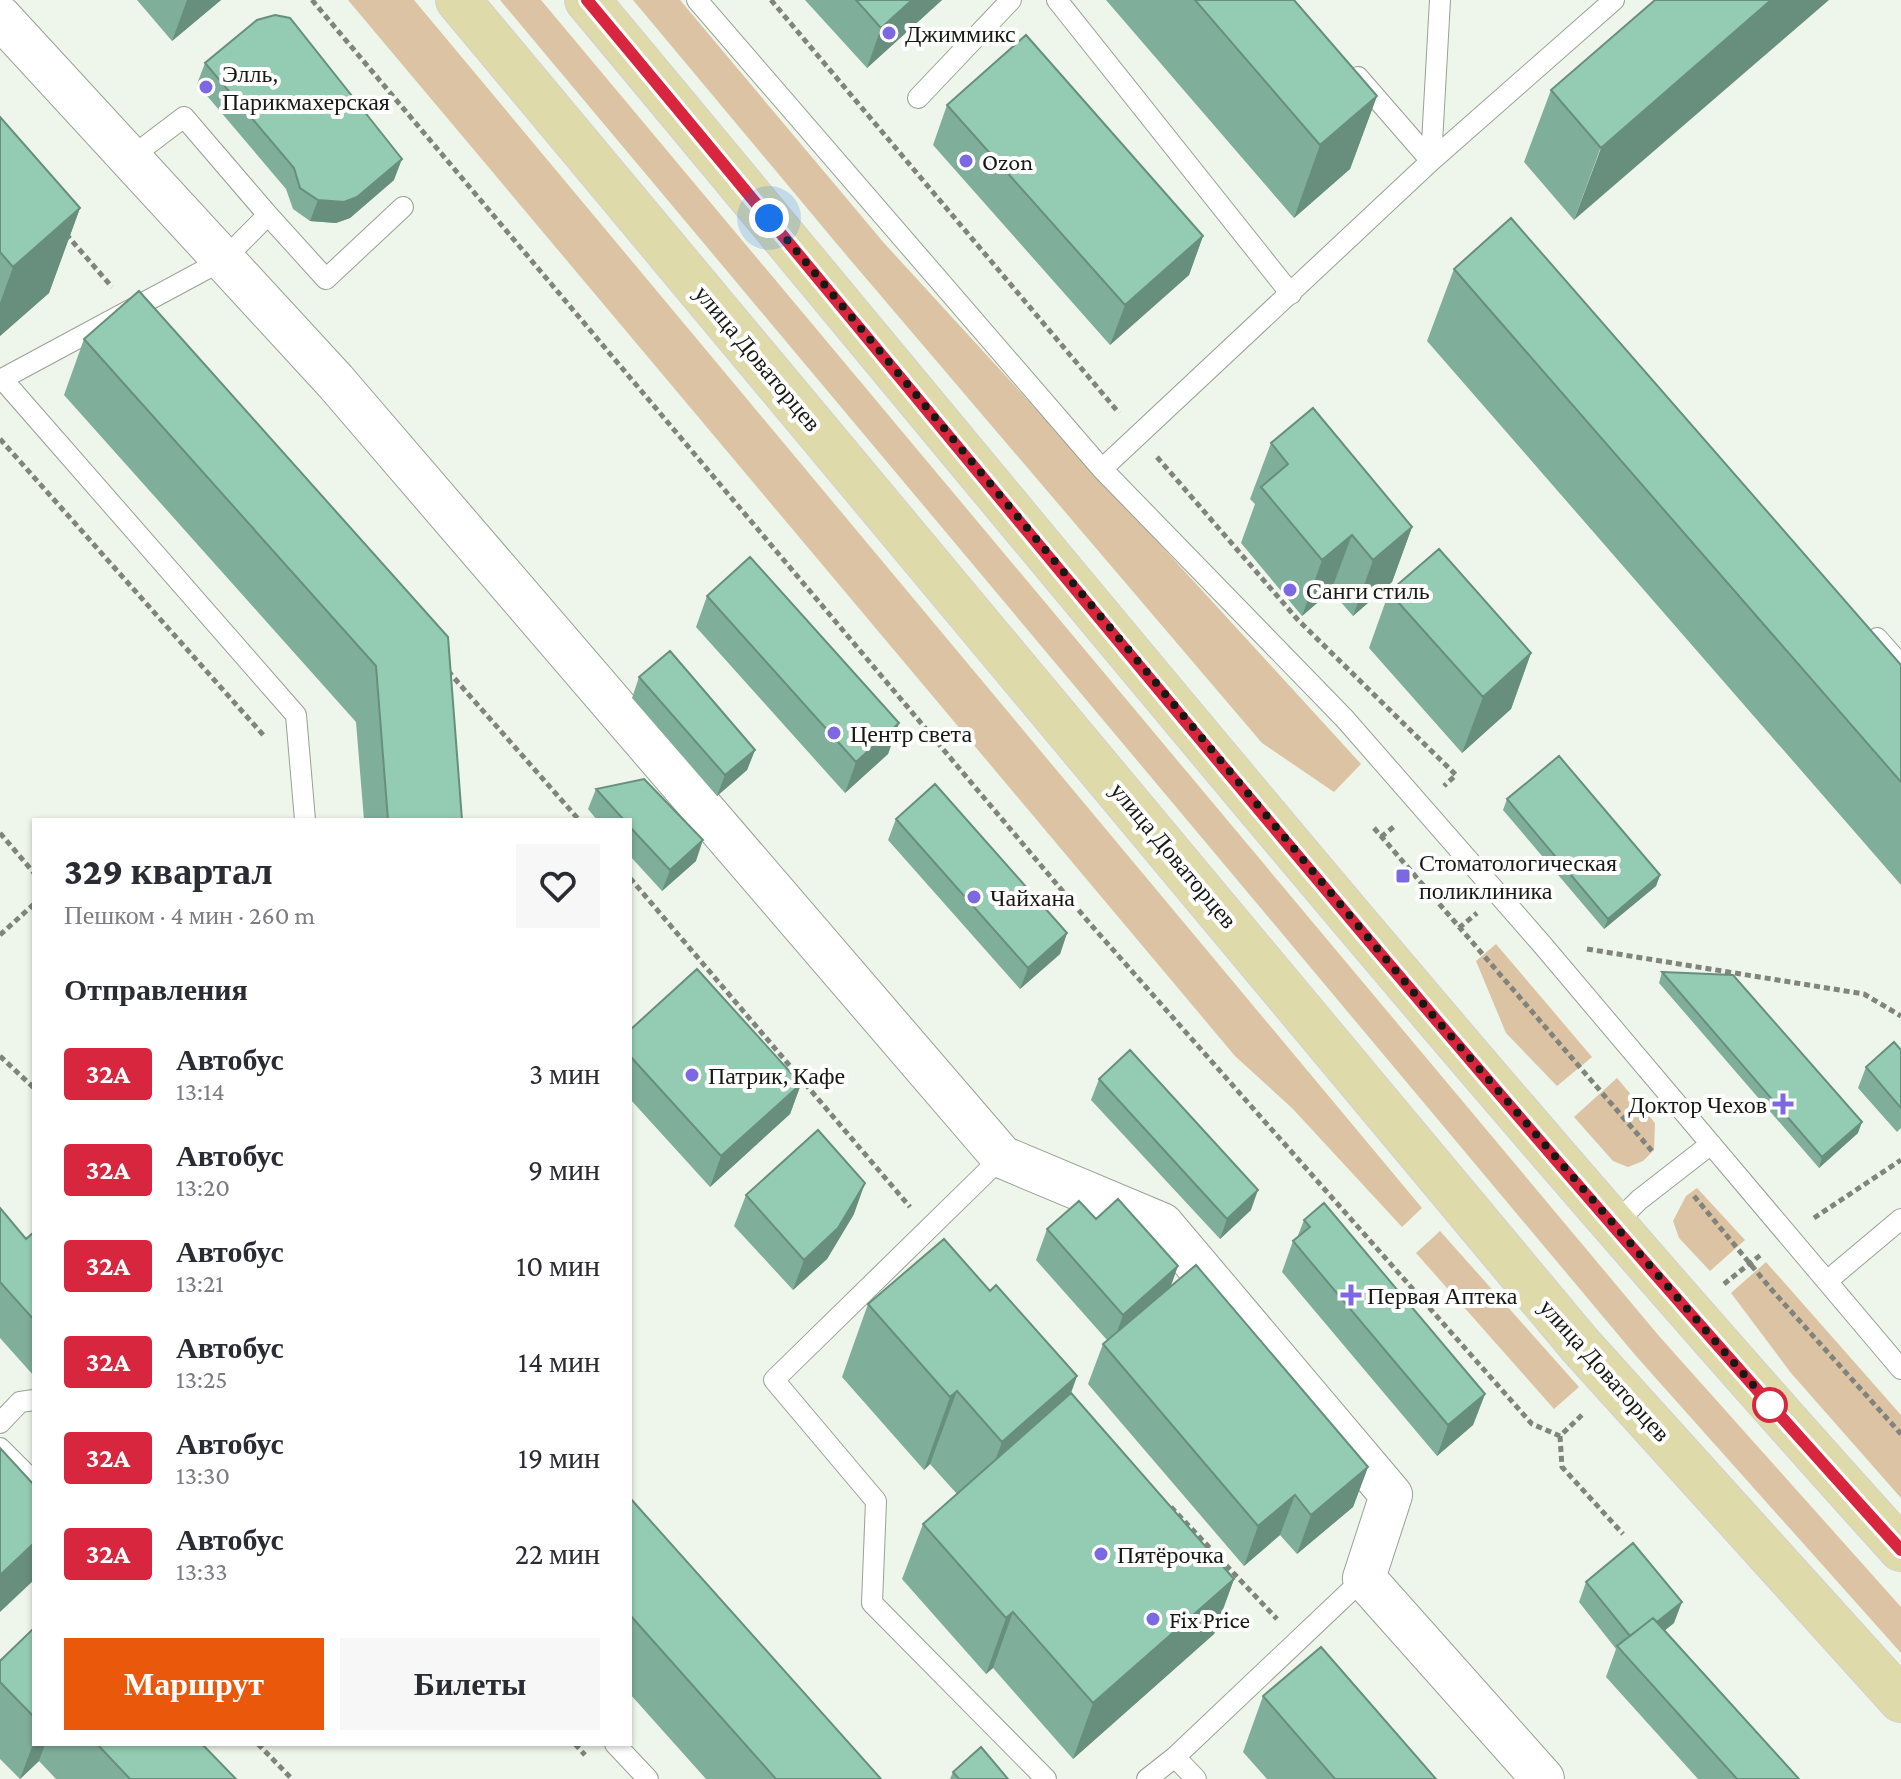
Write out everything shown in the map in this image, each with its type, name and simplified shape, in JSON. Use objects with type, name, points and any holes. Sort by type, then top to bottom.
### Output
[{"type":"main road","name":"улица Доваторцев","points":[[458,0],[1570,1333],[1901,1700]]},
{"type":"main road","points":[[587,0],[1430,1012],[1613,1226],[1901,1549]]},
{"type":"street","points":[[0,17],[335,381],[1002,1157],[1162,1224],[1391,1495],[1364,1578],[1543,1779]]},
{"type":"lane","points":[[697,0],[1102,469],[1345,719],[1540,942],[1901,1369]]},
{"type":"lane","points":[[918,98],[1011,0]]},
{"type":"lane","points":[[1057,0],[1291,294]]},
{"type":"lane","points":[[1431,161],[1440,0]]},
{"type":"lane","points":[[1102,469],[1431,161],[1614,0]]},
{"type":"lane","points":[[1341,57],[1431,161]]},
{"type":"lane","points":[[130,158],[184,117],[326,279],[403,207]]},
{"type":"lane","points":[[268,215],[223,260],[2,381],[296,715],[305,818]]},
{"type":"lane","points":[[1860,618],[1901,665]]},
{"type":"lane","points":[[1613,1226],[1711,1144]]},
{"type":"lane","points":[[1002,1157],[774,1380],[876,1501],[872,1603],[1046,1779]]},
{"type":"lane","points":[[1827,1281],[1901,1219]]},
{"type":"lane","points":[[0,1423],[20,1402],[32,1400]]},
{"type":"lane","points":[[0,1448],[32,1480]]},
{"type":"lane","points":[[1147,1779],[1175,1757],[1364,1578]]},
{"type":"lane","points":[[617,1746],[648,1779]]},
{"type":"lane","points":[[1175,1757],[1196,1779]]},
{"type":"path","points":[[312,0],[1092,926],[1288,1147]]},
{"type":"path","points":[[60,226],[130,309]]},
{"type":"path","points":[[0,439],[271,744]]},
{"type":"path","points":[[443,666],[577,818]]},
{"type":"path","points":[[1374,828],[1901,1434]]},
{"type":"path","points":[[0,833],[32,871]]},
{"type":"path","points":[[632,880],[913,1212]]},
{"type":"path","points":[[0,935],[32,906]]},
{"type":"path","points":[[1540,942],[1864,994],[1901,1016]]},
{"type":"path","points":[[0,1056],[32,1086]]},
{"type":"path","points":[[1560,1436],[1562,1467],[1623,1534]]},
{"type":"path","points":[[1167,1503],[1298,1641]]},
{"type":"path","points":[[260,1746],[292,1779]]},
{"type":"shaded area","points":[[348,0],[414,0],[1422,1208],[1402,1227],[1292,1108],[1235,1056]]},
{"type":"shaded area","points":[[500,0],[541,0],[1659,1336],[1901,1607],[1901,1653],[1636,1356]]},
{"type":"shaded area","points":[[633,0],[680,0],[884,243],[1361,764],[1334,792],[1262,743]]},
{"type":"shaded area","points":[[1496,944],[1592,1057],[1557,1086],[1506,1033],[1476,961]]},
{"type":"shaded area","points":[[1617,1078],[1655,1123],[1654,1150],[1643,1161],[1628,1167],[1613,1161],[1574,1117]]},
{"type":"shaded area","points":[[1697,1188],[1745,1240],[1710,1271],[1679,1238],[1673,1221],[1686,1196]]},
{"type":"shaded area","points":[[1440,1231],[1579,1387],[1554,1409],[1416,1253]]},
{"type":"shaded area","points":[[1766,1262],[1901,1415],[1901,1498],[1791,1373],[1731,1293]]},
{"type":"building","points":[[856,0],[912,0],[881,28]]},
{"type":"building","points":[[1195,0],[1294,0],[1377,96],[1320,145]]},
{"type":"building","points":[[1655,0],[1771,0],[1601,148],[1551,90]]},
{"type":"building","points":[[275,15],[290,18],[402,159],[357,197],[344,202],[318,200],[300,188],[294,168],[205,63],[257,20]]},
{"type":"building","points":[[1026,35],[1203,236],[1125,305],[947,105]]},
{"type":"building","points":[[0,117],[80,208],[13,267],[0,252]]},
{"type":"building","points":[[1511,218],[1901,665],[1901,782],[1454,269]]},
{"type":"building","points":[[139,291],[448,637],[462,818],[388,818],[376,666],[84,339]]},
{"type":"building","points":[[1313,408],[1412,527],[1373,560],[1352,535],[1322,560],[1261,487],[1288,464],[1271,443]]},
{"type":"building","points":[[1439,549],[1531,653],[1483,697],[1389,592]]},
{"type":"building","points":[[750,557],[899,723],[856,762],[707,596]]},
{"type":"building","points":[[670,651],[755,750],[725,775],[639,677]]},
{"type":"building","points":[[1559,756],[1660,875],[1608,919],[1507,799]]},
{"type":"building","points":[[644,779],[703,840],[670,870],[632,829],[632,818],[622,818],[596,789]]},
{"type":"building","points":[[935,784],[1067,933],[1028,968],[896,819]]},
{"type":"building","name":"Патрик, Кафе","points":[[697,969],[801,1084],[721,1156],[632,1058],[632,1028]]},
{"type":"building","points":[[1662,972],[1733,975],[1862,1122],[1822,1157]]},
{"type":"building","points":[[1894,1042],[1901,1050],[1901,1108],[1866,1067]]},
{"type":"building","points":[[1130,1050],[1258,1190],[1227,1219],[1099,1079]]},
{"type":"building","points":[[818,1130],[865,1183],[838,1228],[804,1260],[746,1195]]},
{"type":"building","points":[[1118,1199],[1178,1266],[1123,1315],[1047,1229],[1079,1201],[1096,1219]]},
{"type":"building","points":[[1324,1203],[1485,1394],[1448,1425],[1293,1241],[1310,1227],[1304,1220]]},
{"type":"building","points":[[0,1208],[26,1239],[32,1234],[32,1318],[0,1282]]},
{"type":"building","points":[[944,1239],[990,1291],[996,1285],[1077,1376],[1002,1442],[957,1391],[950,1397],[868,1304]]},
{"type":"building","points":[[1196,1265],[1368,1467],[1311,1515],[1295,1495],[1258,1526],[1103,1344]]},
{"type":"building","points":[[1071,1393],[1234,1579],[1093,1703],[1013,1612],[1006,1618],[923,1524]]},
{"type":"building","points":[[0,1448],[32,1483],[32,1545],[0,1575]]},
{"type":"building","points":[[632,1500],[881,1779],[776,1779],[632,1617]]},
{"type":"building","points":[[1633,1543],[1682,1602],[1657,1622],[1653,1618],[1630,1636],[1586,1582]]},
{"type":"building","points":[[1653,1618],[1799,1779],[1737,1779],[1617,1646]]},
{"type":"building","points":[[32,1630],[32,1715],[0,1682],[0,1661]]},
{"type":"building","points":[[1321,1647],[1436,1779],[1335,1779],[1263,1696]]},
{"type":"building","points":[[99,1746],[204,1746],[236,1779],[130,1779]]},
{"type":"building","points":[[981,1747],[1008,1779],[959,1779],[953,1772]]},
{"type":"bus line","name":"32A","points":[[587,0],[1430,1012],[1689,1315],[1901,1550]]},
{"type":"place","name":"Джиммикс","points":[[889,33]]},
{"type":"place","name":"Элль, Парикмахерская","points":[[206,87]]},
{"type":"place","name":"Ozon","points":[[966,161]]},
{"type":"place","name":"Санги стиль","points":[[1290,590]]},
{"type":"place","name":"Центр света","points":[[834,733]]},
{"type":"place","name":"Стоматологическая поликлиника","points":[[1403,876]]},
{"type":"place","name":"Чайхана","points":[[974,897]]},
{"type":"place","name":"Патрик, Кафе","points":[[692,1075]]},
{"type":"place","name":"Доктор Чехов","points":[[1783,1104]]},
{"type":"place","name":"Первая Аптека","points":[[1351,1295]]},
{"type":"place","name":"Пятёрочка","points":[[1101,1554]]},
{"type":"place","name":"Fix Price","points":[[1153,1619]]},
{"type":"route","points":[[769,218],[1430,1012],[1689,1315],[1780,1416],[1770,1405]]}]
